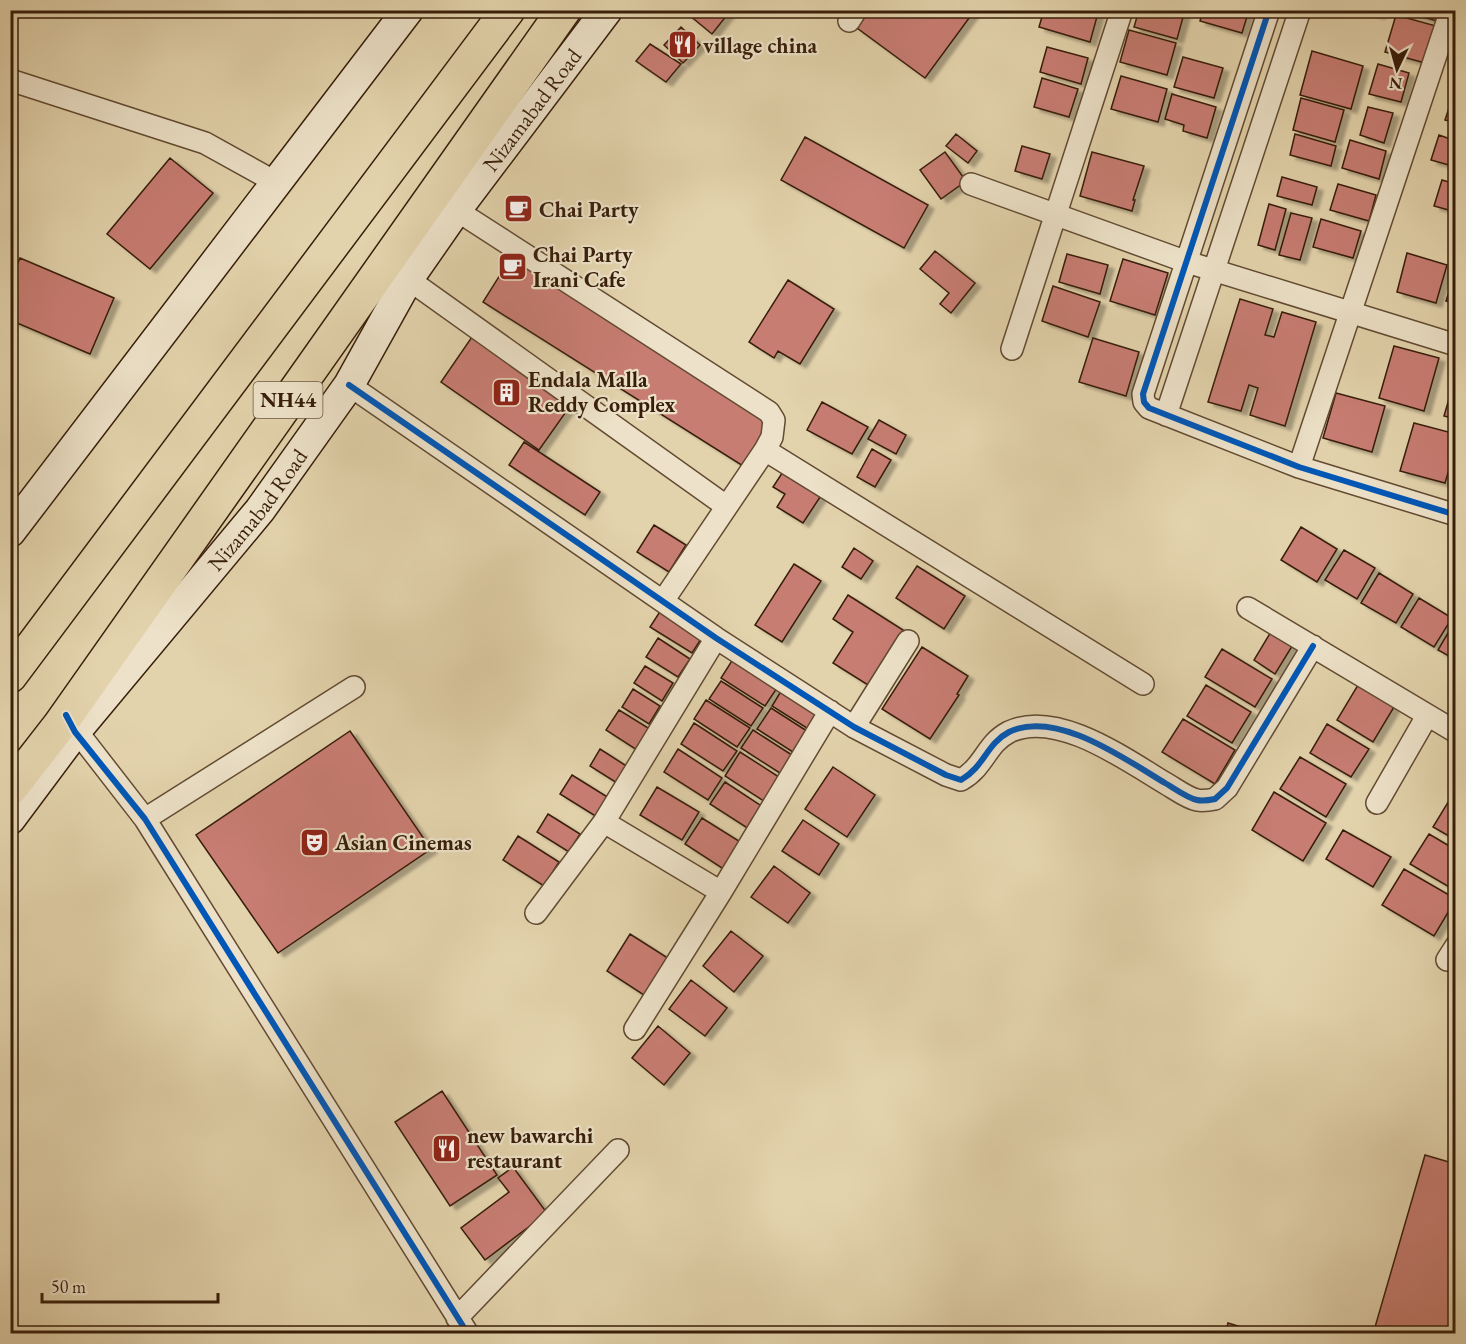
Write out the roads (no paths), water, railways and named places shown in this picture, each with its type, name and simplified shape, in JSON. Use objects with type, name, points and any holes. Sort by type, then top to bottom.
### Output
[{"type":"highway","name":"NH44","points":[[10,676],[508,10]]},
{"type":"highway","name":"Nizamabad Road","points":[[10,789],[70,723],[564,10]]},
{"type":"main road","points":[[10,532],[408,10]]},
{"type":"main road","name":"Nizamabad Road","points":[[10,819],[70,723],[260,510],[349,385],[408,279],[456,210],[607,10]]},
{"type":"street","points":[[1012,349],[1122,10]]},
{"type":"street","points":[[1269,10],[1143,394],[1144,402],[1149,408],[1299,467],[1455,515]]},
{"type":"street","points":[[1166,415],[1212,270],[1300,10]]},
{"type":"street","points":[[1299,467],[1451,10]]},
{"type":"street","points":[[1256,51],[1284,60]]},
{"type":"street","points":[[10,80],[205,143],[277,183]]},
{"type":"street","points":[[970,184],[1187,262],[1455,345]]},
{"type":"street","points":[[456,210],[769,412],[774,420],[775,426],[765,450],[663,601]]},
{"type":"street","points":[[408,279],[726,506]]},
{"type":"street","points":[[349,385],[716,638],[854,727],[946,775],[961,780],[975,772],[992,745],[1008,733],[1033,724],[1055,727],[1108,749],[1196,800],[1215,799],[1227,788],[1313,646]]},
{"type":"street","points":[[765,450],[1143,684]]},
{"type":"street","points":[[1248,608],[1455,732]]},
{"type":"street","points":[[536,913],[604,822],[716,638]]},
{"type":"street","points":[[854,727],[908,641]]},
{"type":"street","points":[[145,819],[354,687]]},
{"type":"street","points":[[635,1029],[722,892],[830,711]]},
{"type":"street","points":[[1377,802],[1427,716]]},
{"type":"street","points":[[70,723],[145,819],[465,1329],[618,1150]]},
{"type":"street","points":[[604,822],[722,892]]},
{"type":"place","name":"village china","points":[[682,45]]},
{"type":"place","name":"Chai Party","points":[[518,209]]},
{"type":"place","name":"Chai Party Irani Cafe","points":[[512,267]]},
{"type":"place","name":"Endala Malla Reddy Complex","points":[[507,392]]},
{"type":"place","name":"Asian Cinemas","points":[[314,842]]},
{"type":"place","name":"new bawarchi restaurant","points":[[446,1148]]}]
